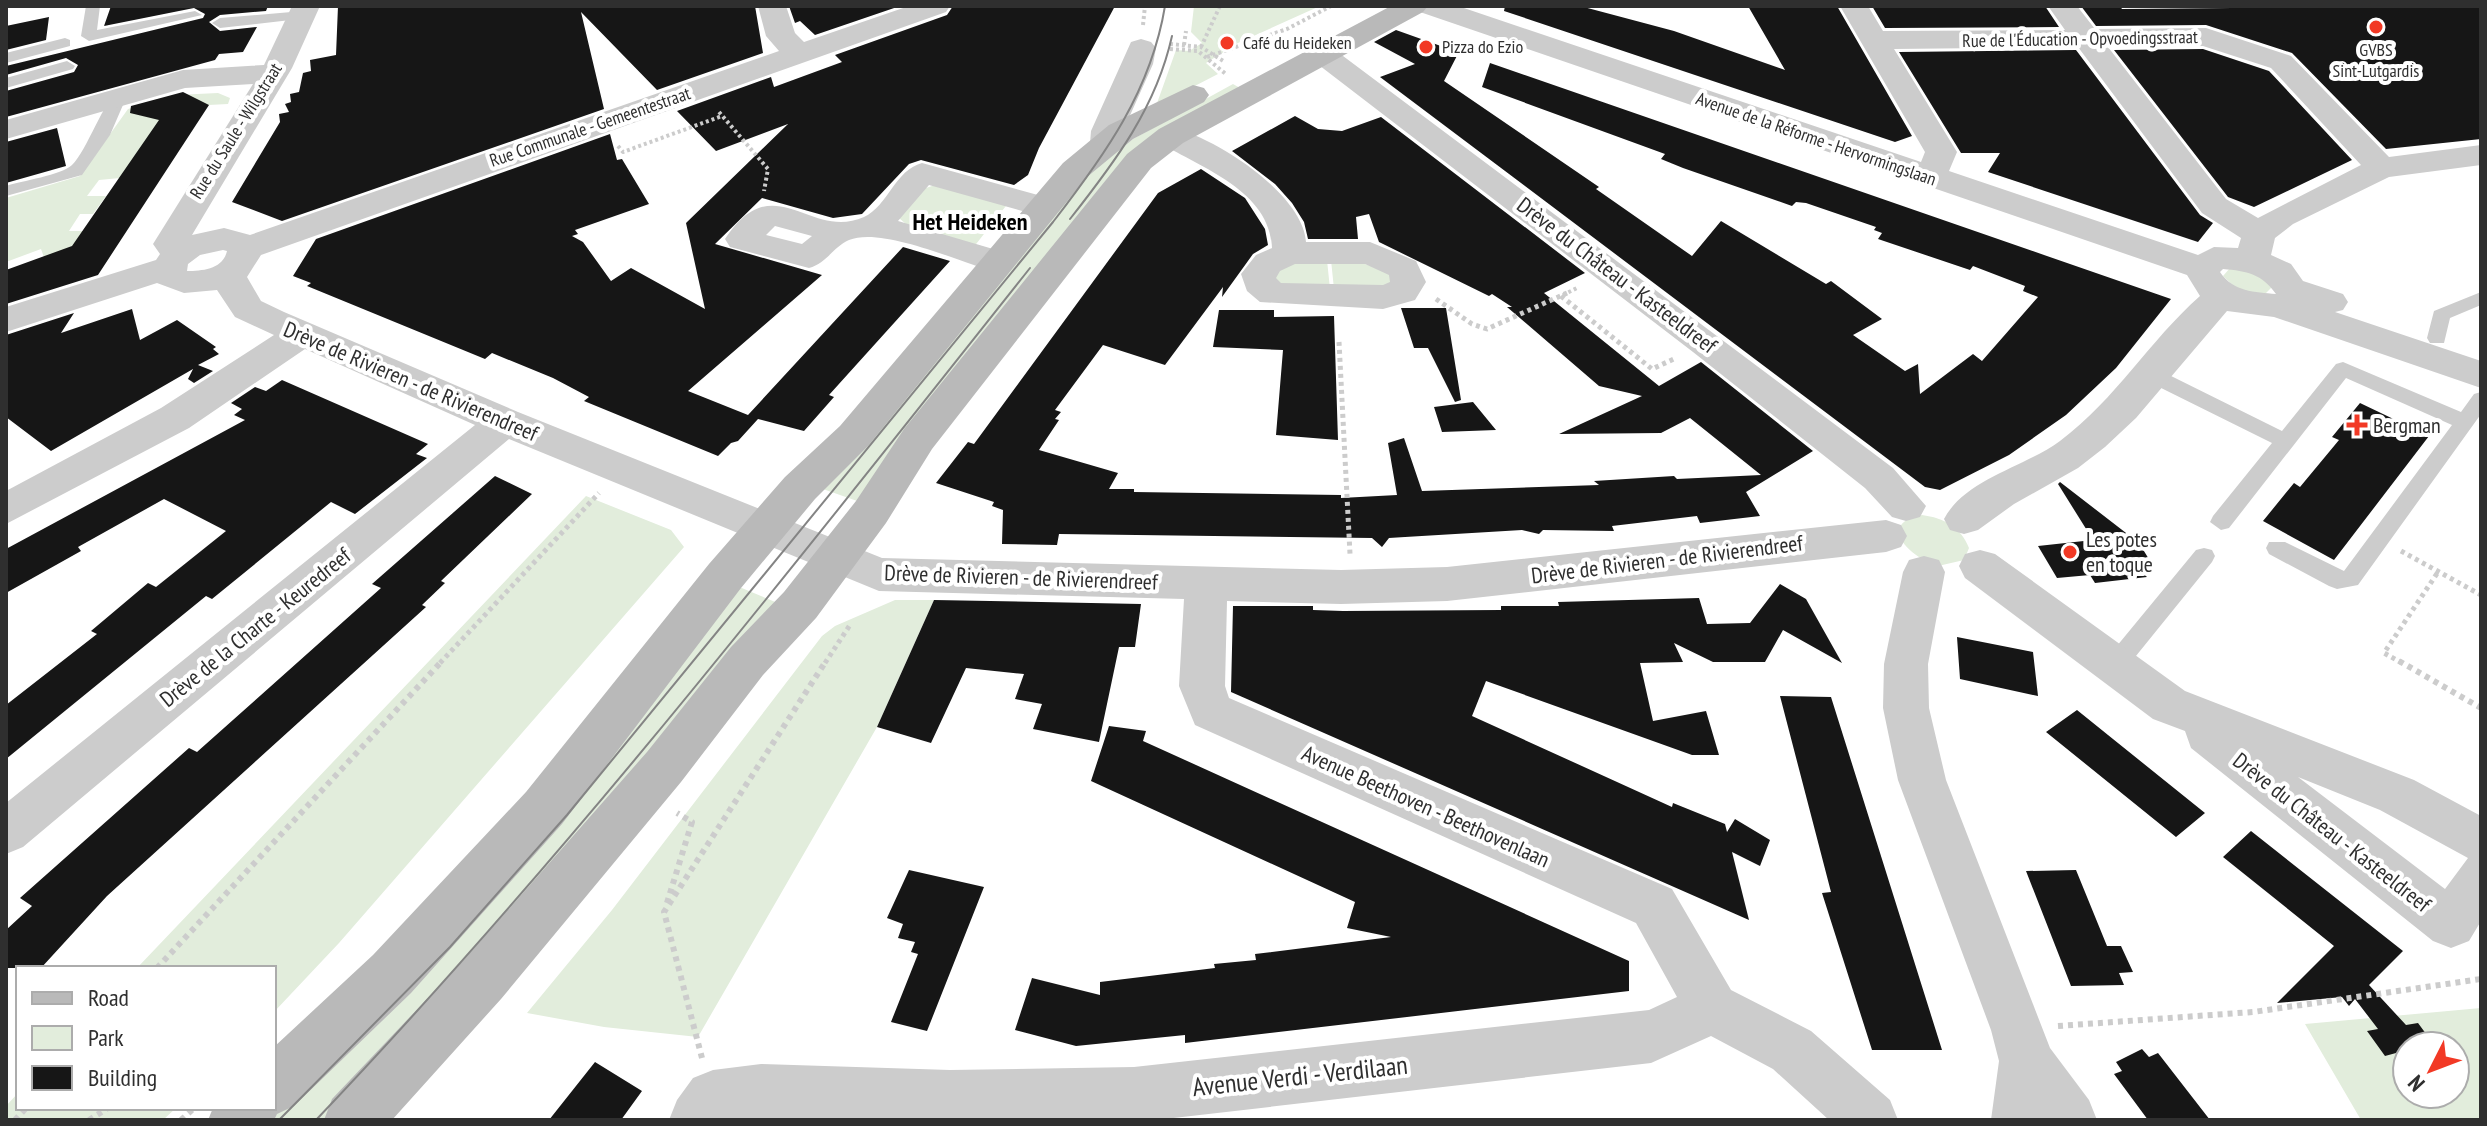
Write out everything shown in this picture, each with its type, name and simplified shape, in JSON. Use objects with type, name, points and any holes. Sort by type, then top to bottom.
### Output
[{"type":"main road","points":[[353,1120],[492,969],[664,767],[747,661],[800,605],[871,512],[918,439],[1139,161],[1157,128],[1218,62],[1366,6]]},
{"type":"main road","points":[[276,1084],[392,974],[544,808],[765,529],[800,488],[854,436],[1075,170],[1106,143],[1157,128],[1321,53],[1413,6]]},
{"type":"street","points":[[772,6],[781,36],[799,54]]},
{"type":"street","name":"Rue Communale - Gemeentestraat","points":[[234,262],[700,89],[936,6]]},
{"type":"street","name":"Avenue de la Réforme - Hervormingslaan","points":[[1430,6],[1930,178],[2213,282],[2251,306],[2284,298],[2481,352]]},
{"type":"street","points":[[1854,6],[1941,152],[1930,178]]},
{"type":"street","name":"Avenue de la Réforme - Hervormingslaan","points":[[2062,6],[2214,206],[2279,272],[2284,298]]},
{"type":"street","name":"Rue du Saule - Wilgstraat","points":[[174,261],[170,244],[186,211],[272,74],[304,10]]},
{"type":"street","name":"Rue de l'Éducation - Opvoedingsstraat","points":[[1874,40],[2206,37],[2281,62],[2381,168]]},
{"type":"street","points":[[1106,143],[1107,131],[1138,64],[1150,46]]},
{"type":"street","name":"Drève du Château - Kasteeldreef","points":[[1321,53],[1612,271],[1879,478],[1896,521]]},
{"type":"street","points":[[6,130],[183,79],[272,74]]},
{"type":"street","points":[[1157,128],[1275,202],[1290,232],[1289,253],[1268,263],[1258,274],[1259,283],[1273,294],[1383,297],[1403,292],[1408,282]]},
{"type":"street","points":[[1964,519],[1989,500],[2067,456],[2128,405],[2207,308],[2214,258],[2256,247],[2281,217],[2381,168],[2481,155]]},
{"type":"street","points":[[876,225],[922,173],[1044,207]]},
{"type":"street","points":[[768,214],[837,232],[876,225],[998,262]]},
{"type":"street","points":[[6,320],[174,261],[174,280],[184,283],[234,262]]},
{"type":"street","name":"Drève de Rivieren - de Rivierendreef","points":[[234,262],[235,286],[248,309],[504,422],[879,574],[1341,587],[1447,584],[1842,538],[1896,521]]},
{"type":"street","name":"Avenue de la Réforme - Hervormingslaan","points":[[2284,298],[2481,375]]},
{"type":"street","points":[[6,509],[175,418],[302,334]]},
{"type":"street","name":"Drève de la Charte - Keuredreef","points":[[6,832],[504,422]]},
{"type":"street","points":[[1941,507],[1964,519],[1981,537],[1984,557],[1980,566],[1950,577],[1924,572],[1899,557],[1896,521],[1941,507]]},
{"type":"street","name":"Drève du Château - Kasteeldreef","points":[[1980,566],[2169,705],[2451,924],[2478,889]]},
{"type":"street","points":[[1924,572],[1906,664],[1906,708],[1922,780],[2022,1045],[2069,1120]]},
{"type":"street","name":"Avenue Beethoven - Beethovenlaan","points":[[1206,582],[1202,686],[1211,711],[1654,906],[1712,1008]]},
{"type":"street","name":"Drève du Château - Kasteeldreef","points":[[2169,705],[2397,795],[2481,841]]},
{"type":"street","points":[[1712,1008],[1792,1050],[1870,1120]]},
{"type":"street","name":"Avenue Verdi - Verdilaan","points":[[705,1109],[761,1091],[950,1098],[1134,1095],[1651,1036],[1712,1008]]},
{"type":"street","points":[[2019,1120],[2022,1045]]},
{"type":"lane","points":[[93,6],[89,36],[195,15]]},
{"type":"lane","points":[[220,23],[304,10]]},
{"type":"lane","points":[[6,58],[65,43]]},
{"type":"lane","points":[[6,83],[67,66]]},
{"type":"lane","points":[[6,191],[76,171],[102,135],[118,98]]},
{"type":"lane","points":[[2437,338],[2441,315],[2480,298]]},
{"type":"lane","points":[[2221,522],[2343,369],[2465,422]]},
{"type":"lane","points":[[2154,376],[2285,441]]},
{"type":"lane","points":[[2277,548],[2337,580],[2350,579],[2481,399]]},
{"type":"lane","points":[[2115,665],[2204,556]]},
{"type":"path","points":[[1199,49],[1210,33],[1220,6]]},
{"type":"path","points":[[1286,25],[1324,6]]},
{"type":"path","points":[[1150,46],[1184,45],[1199,49],[1218,62],[1331,6]]},
{"type":"path","points":[[1184,45],[1186,31]]},
{"type":"path","points":[[1150,46],[1199,49]]},
{"type":"path","points":[[700,89],[768,169],[761,202],[768,214]]},
{"type":"path","points":[[1408,282],[1478,328],[1487,329],[1612,271]]},
{"type":"path","points":[[1561,296],[1652,369],[1706,343]]},
{"type":"path","points":[[1339,342],[1351,567]]},
{"type":"path","points":[[159,966],[600,492]]},
{"type":"path","points":[[2379,540],[2481,595]]},
{"type":"path","points":[[2438,572],[2384,653],[2481,708]]},
{"type":"path","points":[[664,912],[850,625]]},
{"type":"path","points":[[675,813],[692,822],[664,912],[705,1109]]},
{"type":"path","points":[[2022,1045],[2481,979]]},
{"type":"green space","points":[[1194,6],[1320,6],[1238,43],[1206,63],[1218,74],[1156,106],[1176,50],[1189,51],[1202,43],[1191,32]]},
{"type":"green space","points":[[1233,84],[1240,88],[1178,121],[860,502],[820,488],[1094,167],[1133,139]]},
{"type":"green space","points":[[218,93],[230,98],[228,104],[169,107],[120,178],[99,180],[87,196],[106,196],[93,214],[80,214],[69,231],[85,231],[73,249],[49,271],[41,249],[6,262],[6,198],[80,176],[128,109],[176,95]]},
{"type":"green space","points":[[938,184],[1009,202],[973,248],[907,225],[899,218],[920,190]]},
{"type":"green space","points":[[1327,260],[1330,289],[1277,283],[1275,275],[1287,262]]},
{"type":"green space","points":[[1331,260],[1355,261],[1391,272],[1390,285],[1334,289]]},
{"type":"green space","points":[[2230,268],[2257,272],[2272,287],[2264,295],[2240,292],[2223,276]]},
{"type":"green space","points":[[586,496],[671,530],[684,547],[339,943],[276,1010],[276,966],[139,966]]},
{"type":"green space","points":[[1922,515],[1938,518],[1961,534],[1969,548],[1964,560],[1938,566],[1909,549],[1899,533],[1901,526],[1908,519]]},
{"type":"green space","points":[[737,586],[780,604],[614,800],[327,1120],[268,1120]]},
{"type":"green space","points":[[895,600],[934,600],[877,727],[698,1037],[604,1027],[527,1013],[612,910],[822,636],[835,626]]},
{"type":"green space","points":[[2481,1008],[2481,1120],[2361,1120],[2305,1024]]},
{"type":"green space","points":[[16,1095],[16,1110],[174,1110],[163,1120],[6,1120],[6,1106]]},
{"type":"building","points":[[111,6],[268,6],[266,11],[220,15],[209,22],[220,31],[257,27],[243,52],[219,54],[215,60],[6,117],[6,91],[74,72],[78,65],[66,58],[6,75],[6,66],[203,18],[205,14],[194,8],[104,26]]},
{"type":"building","points":[[338,6],[755,6],[763,53],[657,90],[581,12],[604,109],[282,221],[232,202],[280,122],[279,114],[289,112],[285,104],[291,102],[290,94],[299,92],[303,73],[311,71],[310,60],[336,55]]},
{"type":"building","points":[[789,6],[900,6],[815,35],[800,21],[795,23]]},
{"type":"building","points":[[953,6],[1115,6],[1039,148],[1028,175],[1014,185],[921,160],[909,164],[862,214],[833,218],[762,198],[715,244],[822,275],[688,391],[748,415],[903,247],[950,261],[829,395],[834,397],[804,431],[758,419],[738,441],[731,443],[718,456],[584,401],[589,397],[553,378],[492,353],[485,359],[307,286],[311,283],[293,276],[316,239],[610,134],[617,160],[622,159],[649,204],[575,230],[578,234],[572,236],[583,242],[611,281],[631,268],[705,309],[686,223],[788,124],[716,151],[677,111],[771,77],[774,87],[842,62],[835,55],[947,15]]},
{"type":"building","points":[[1505,6],[1580,6],[1674,31],[1785,70],[1748,6],[1837,6],[1912,136],[1895,142],[1504,11]]},
{"type":"building","points":[[1872,6],[2045,6],[2059,27],[1885,28]]},
{"type":"building","points":[[2081,6],[2120,6],[2122,9],[2481,6],[2481,139],[2386,149],[2292,53],[2206,25],[2096,26]]},
{"type":"building","points":[[49,17],[46,40],[6,50],[6,26]]},
{"type":"building","points":[[1396,30],[1452,50],[1462,46],[1444,81],[1599,187],[1596,189],[1692,256],[1721,221],[1826,284],[1831,281],[1882,319],[1853,335],[1905,371],[1918,364],[1920,394],[1973,354],[1982,361],[2038,297],[2023,291],[2025,286],[1973,266],[1970,270],[1878,239],[1882,233],[1874,230],[1876,227],[1806,203],[1796,202],[1792,206],[1683,168],[1661,159],[1665,154],[1482,87],[1490,63],[2171,299],[2116,368],[2066,415],[2009,455],[1940,490],[1925,487],[1380,77],[1415,64],[1374,42]]},
{"type":"building","points":[[2203,49],[2269,71],[2352,160],[2254,207],[2228,197],[2114,50]]},
{"type":"building","points":[[2076,50],[2200,215],[2213,223],[2198,242],[1988,172],[2000,153],[1961,153],[1899,52]]},
{"type":"building","points":[[183,92],[209,105],[98,275],[6,304],[6,270],[72,246],[159,120],[130,113],[131,106]]},
{"type":"building","points":[[1295,116],[1318,129],[1342,131],[1381,117],[1585,273],[1544,293],[1659,386],[1701,362],[1813,451],[1746,492],[1760,516],[1700,523],[1697,516],[1612,526],[1614,531],[1543,530],[1539,534],[1522,530],[1389,538],[1382,547],[1372,538],[1059,534],[1057,545],[1002,544],[1003,510],[992,506],[994,502],[936,483],[968,442],[974,444],[1158,193],[1201,169],[1245,198],[1265,229],[1268,245],[1253,254],[1222,297],[1223,287],[1165,365],[1103,345],[1055,410],[1061,412],[1055,419],[1059,420],[1039,450],[1118,473],[1109,489],[1341,495],[1341,498],[1397,495],[1388,443],[1404,438],[1422,491],[1599,485],[1594,481],[1674,476],[1677,479],[1761,475],[1690,418],[1661,433],[1559,434],[1642,396],[1599,386],[1507,307],[1512,307],[1492,294],[1489,296],[1379,242],[1369,214],[1356,217],[1358,239],[1308,239],[1304,222],[1292,203],[1275,184],[1232,151]]},
{"type":"building","points":[[57,128],[66,166],[6,183],[6,142]]},
{"type":"building","points":[[1401,308],[1446,308],[1461,400],[1455,402],[1428,348],[1414,348]]},
{"type":"building","points":[[132,309],[140,340],[177,320],[216,347],[213,349],[219,354],[198,365],[213,371],[194,383],[188,379],[193,369],[51,451],[6,417],[6,335],[74,313],[61,333]]},
{"type":"building","points":[[1219,310],[1274,310],[1274,317],[1334,316],[1338,440],[1276,435],[1283,350],[1213,347]]},
{"type":"building","points":[[282,380],[428,444],[416,454],[427,458],[355,514],[331,502],[212,599],[206,596],[6,759],[6,705],[97,634],[91,631],[148,583],[156,587],[226,531],[164,499],[78,547],[81,551],[6,593],[6,549],[245,420],[234,415],[242,409],[231,403],[255,387],[266,391]]},
{"type":"building","points":[[1473,402],[1496,430],[1442,432],[1434,407]]},
{"type":"building","points":[[2360,403],[2429,436],[2334,560],[2263,521],[2294,483],[2300,487],[2339,440],[2332,437]]},
{"type":"building","points":[[495,476],[532,494],[441,581],[445,583],[422,605],[426,607],[107,896],[43,966],[6,968],[6,930],[32,906],[20,898],[189,748],[197,752],[381,588],[372,584]]},
{"type":"building","points":[[2060,482],[2139,543],[2155,569],[2151,570],[2154,573],[2144,574],[2147,577],[2095,583],[2090,575],[2057,578],[2038,546],[2093,540],[2058,484]]},
{"type":"building","points":[[1780,584],[1806,599],[1842,663],[1783,630],[1765,662],[1713,662],[1674,643],[1683,662],[1640,663],[1653,721],[1706,711],[1719,755],[1692,755],[1486,681],[1472,716],[1672,807],[1673,803],[1725,824],[1727,832],[1735,819],[1770,840],[1760,866],[1732,852],[1749,920],[1231,692],[1233,606],[1313,606],[1313,610],[1343,611],[1501,610],[1501,606],[1559,606],[1558,602],[1699,598],[1707,624],[1750,623]]},
{"type":"building","points":[[934,600],[1141,604],[1135,647],[1119,647],[1099,742],[1033,729],[1042,704],[1015,699],[1024,674],[966,668],[931,743],[877,727]]},
{"type":"building","points":[[1957,637],[2033,652],[2038,696],[1960,679]]},
{"type":"building","points":[[1780,696],[1831,697],[1942,1050],[1872,1050],[1822,893],[1831,892]]},
{"type":"building","points":[[2077,710],[2205,813],[2176,837],[2046,732]]},
{"type":"building","points":[[1109,726],[1146,731],[1143,741],[1629,961],[1629,991],[1185,1043],[1185,1035],[1076,1046],[1015,1030],[1032,978],[1100,995],[1100,982],[1215,968],[1214,964],[1256,960],[1255,954],[1391,937],[1347,928],[1355,902],[1091,781]]},
{"type":"building","points":[[2251,831],[2403,951],[2369,985],[2406,1025],[2418,1023],[2423,1030],[2391,1030],[2391,1054],[2385,1056],[2367,1031],[2378,1029],[2355,999],[2349,1006],[2342,997],[2277,1003],[2334,946],[2223,857]]},
{"type":"building","points":[[909,870],[984,887],[927,1031],[891,1022],[918,954],[911,952],[915,942],[898,938],[903,924],[887,918]]},
{"type":"building","points":[[2076,870],[2107,946],[2121,946],[2133,972],[2119,973],[2124,985],[2071,986],[2026,871]]},
{"type":"building","points":[[2142,1049],[2149,1057],[2158,1053],[2210,1120],[2148,1120],[2114,1074],[2122,1071],[2116,1062]]},
{"type":"building","points":[[595,1062],[642,1091],[621,1120],[549,1120]]},
{"type":"tram line","points":[[279,1120],[450,947],[567,815],[1053,222],[1108,147],[1123,121],[1149,66],[1165,6]]},
{"type":"tram line","points":[[1070,219],[1118,155],[1145,111],[1172,36]]},
{"type":"tram line","points":[[316,1120],[411,1018],[594,809],[770,595],[1030,268]]},
{"type":"place","name":"GVBS Sint-Lutgardis","points":[[2376,27]]},
{"type":"place","name":"Café du Heideken","points":[[1227,43]]},
{"type":"place","name":"Pizza do Ezio","points":[[1426,47]]},
{"type":"place","name":"Bergman","points":[[2357,425]]},
{"type":"place","name":"Les potes en toque","points":[[2070,552]]},
{"type":"district","name":"Het Heideken","points":[[970,222]]}]
